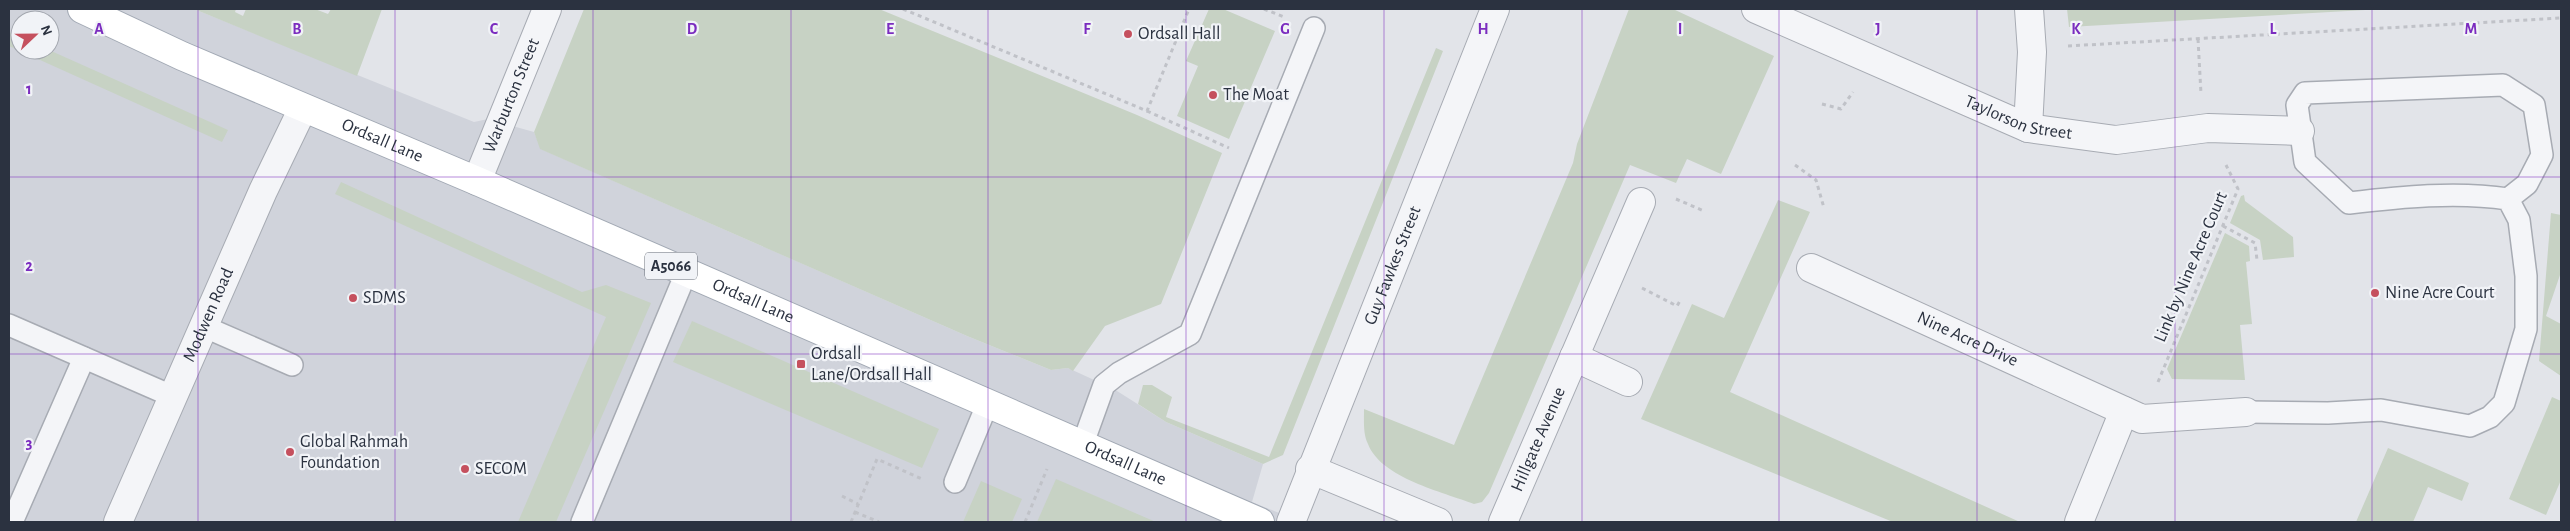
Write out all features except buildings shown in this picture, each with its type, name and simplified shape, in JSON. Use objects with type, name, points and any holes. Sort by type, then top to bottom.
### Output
[{"type":"main road","name":"Ordsall Lane","points":[[82,9],[140,37],[477,181],[987,405],[1260,522]]},
{"type":"street","name":"Warburton Street","points":[[477,181],[547,9]]},
{"type":"street","name":"Guy Fawkes Street","points":[[1291,522],[1310,469],[1495,9]]},
{"type":"street","name":"Taylorson Street","points":[[1756,9],[2028,128],[2116,140],[2208,128],[2300,131]]},
{"type":"street","points":[[2028,128],[2032,52],[2029,9]]},
{"type":"street","name":"Modwen Road","points":[[118,522],[263,191],[304,108]]},
{"type":"street","name":"Hillgate Avenue","points":[[1503,522],[1641,202]]},
{"type":"street","name":"Nine Acre Drive","points":[[1811,268],[2133,415],[2246,412]]},
{"type":"street","points":[[1574,357],[1628,382]]},
{"type":"street","points":[[2079,522],[2133,415]]},
{"type":"street","points":[[1310,469],[1438,522]]},
{"type":"lane","points":[[1082,446],[1104,385],[1119,373],[1190,334],[1314,28]]},
{"type":"lane","points":[[2503,85],[2534,105],[2542,155],[2527,184],[2508,199],[2484,195],[2396,198],[2349,202],[2305,162],[2296,105],[2305,93],[2503,85]]},
{"type":"lane","points":[[2246,412],[2328,414],[2381,410],[2470,426],[2490,417],[2504,403],[2526,328],[2526,276],[2519,220],[2508,199]]},
{"type":"lane","points":[[582,522],[686,273]]},
{"type":"lane","points":[[9,325],[174,397]]},
{"type":"lane","points":[[205,327],[292,365]]},
{"type":"lane","points":[[12,522],[84,358]]},
{"type":"lane","points":[[955,482],[987,405]]},
{"type":"path","points":[[903,9],[1147,111],[1225,146]]},
{"type":"path","points":[[1147,111],[1190,9]]},
{"type":"path","points":[[1264,9],[1285,18]]},
{"type":"path","points":[[2032,52],[2069,46],[2561,18]]},
{"type":"path","name":"Link by Nine Acre Court","points":[[2133,415],[2223,226],[2238,189],[2208,128],[2202,101],[2198,39]]},
{"type":"path","points":[[1822,104],[1841,109],[1856,88]]},
{"type":"path","points":[[1794,165],[1816,180],[1824,208]]},
{"type":"path","points":[[1670,197],[1704,211]]},
{"type":"path","points":[[2223,226],[2255,243],[2256,260]]},
{"type":"path","points":[[1640,287],[1678,306],[1681,299]]},
{"type":"path","points":[[850,522],[877,459],[926,481]]},
{"type":"path","points":[[1025,522],[1049,466]]},
{"type":"path","points":[[842,496],[858,504]]},
{"type":"path","points":[[855,512],[879,522]]},
{"type":"shaded area","points":[[9,9],[194,9],[474,122],[488,119],[534,132],[541,149],[967,336],[1051,370],[1068,368],[1117,391],[1166,422],[1263,464],[1252,502],[1301,522],[9,522]]},
{"type":"green space","points":[[194,9],[236,9],[235,12],[243,16],[246,9],[315,9],[328,14],[331,9],[382,9],[357,76]]},
{"type":"green space","points":[[584,9],[879,9],[1137,115],[1222,153],[1161,304],[1105,326],[1073,371],[1068,368],[1051,370],[967,336],[540,149],[534,132]]},
{"type":"green space","points":[[1209,9],[1223,9],[1275,31],[1229,139],[1177,116],[1198,66],[1186,61]]},
{"type":"green space","points":[[1629,9],[1673,9],[1774,56],[1721,174],[1687,159],[1676,183],[1630,165],[1489,493],[1482,502],[1474,504],[1430,489],[1399,475],[1375,456],[1368,444],[1365,436],[1364,409],[1454,445],[1573,163],[1577,144]]},
{"type":"green space","points":[[2067,9],[2383,9],[2069,27]]},
{"type":"green space","points":[[1436,48],[1443,51],[1283,455],[1263,464],[1166,422],[1138,404],[1143,385],[1152,385],[1172,397],[1166,417],[1269,457]]},
{"type":"green space","points":[[60,55],[228,130],[222,142],[40,60],[60,60]]},
{"type":"green space","points":[[341,182],[582,292],[606,285],[651,303],[556,522],[518,522],[606,317],[335,194]]},
{"type":"green space","points":[[2244,195],[2245,201],[2293,237],[2294,257],[2263,260],[2260,240],[2230,223],[2241,196]]},
{"type":"green space","points":[[1778,200],[1810,212],[1730,392],[2020,522],[1893,522],[1641,419],[1692,304],[1724,318]]},
{"type":"green space","points":[[2551,213],[2561,215],[2561,272],[2546,316],[2561,324],[2561,376],[2539,361]]},
{"type":"green space","points":[[2225,233],[2249,246],[2250,261],[2246,262],[2252,324],[2240,325],[2245,380],[2172,379],[2167,369]]},
{"type":"green space","points":[[692,321],[939,429],[922,468],[673,362]]},
{"type":"green space","points":[[2552,397],[2561,401],[2561,480],[2546,515],[2509,499]]},
{"type":"green space","points":[[2388,448],[2469,483],[2462,501],[2428,487],[2413,522],[2356,522]]},
{"type":"green space","points":[[1056,479],[1156,522],[1037,522]]},
{"type":"green space","points":[[981,481],[1022,499],[1012,522],[963,522]]},
{"type":"place","name":"Ordsall Hall","points":[[1128,34]]},
{"type":"place","name":"The Moat","points":[[1213,95]]},
{"type":"place","name":"Nine Acre Court","points":[[2375,293]]},
{"type":"place","name":"SDMS","points":[[353,298]]},
{"type":"place","name":"Ordsall Lane/Ordsall Hall","points":[[801,364]]},
{"type":"place","name":"Global Rahmah Foundation","points":[[290,452]]},
{"type":"place","name":"SECOM","points":[[465,469]]}]
